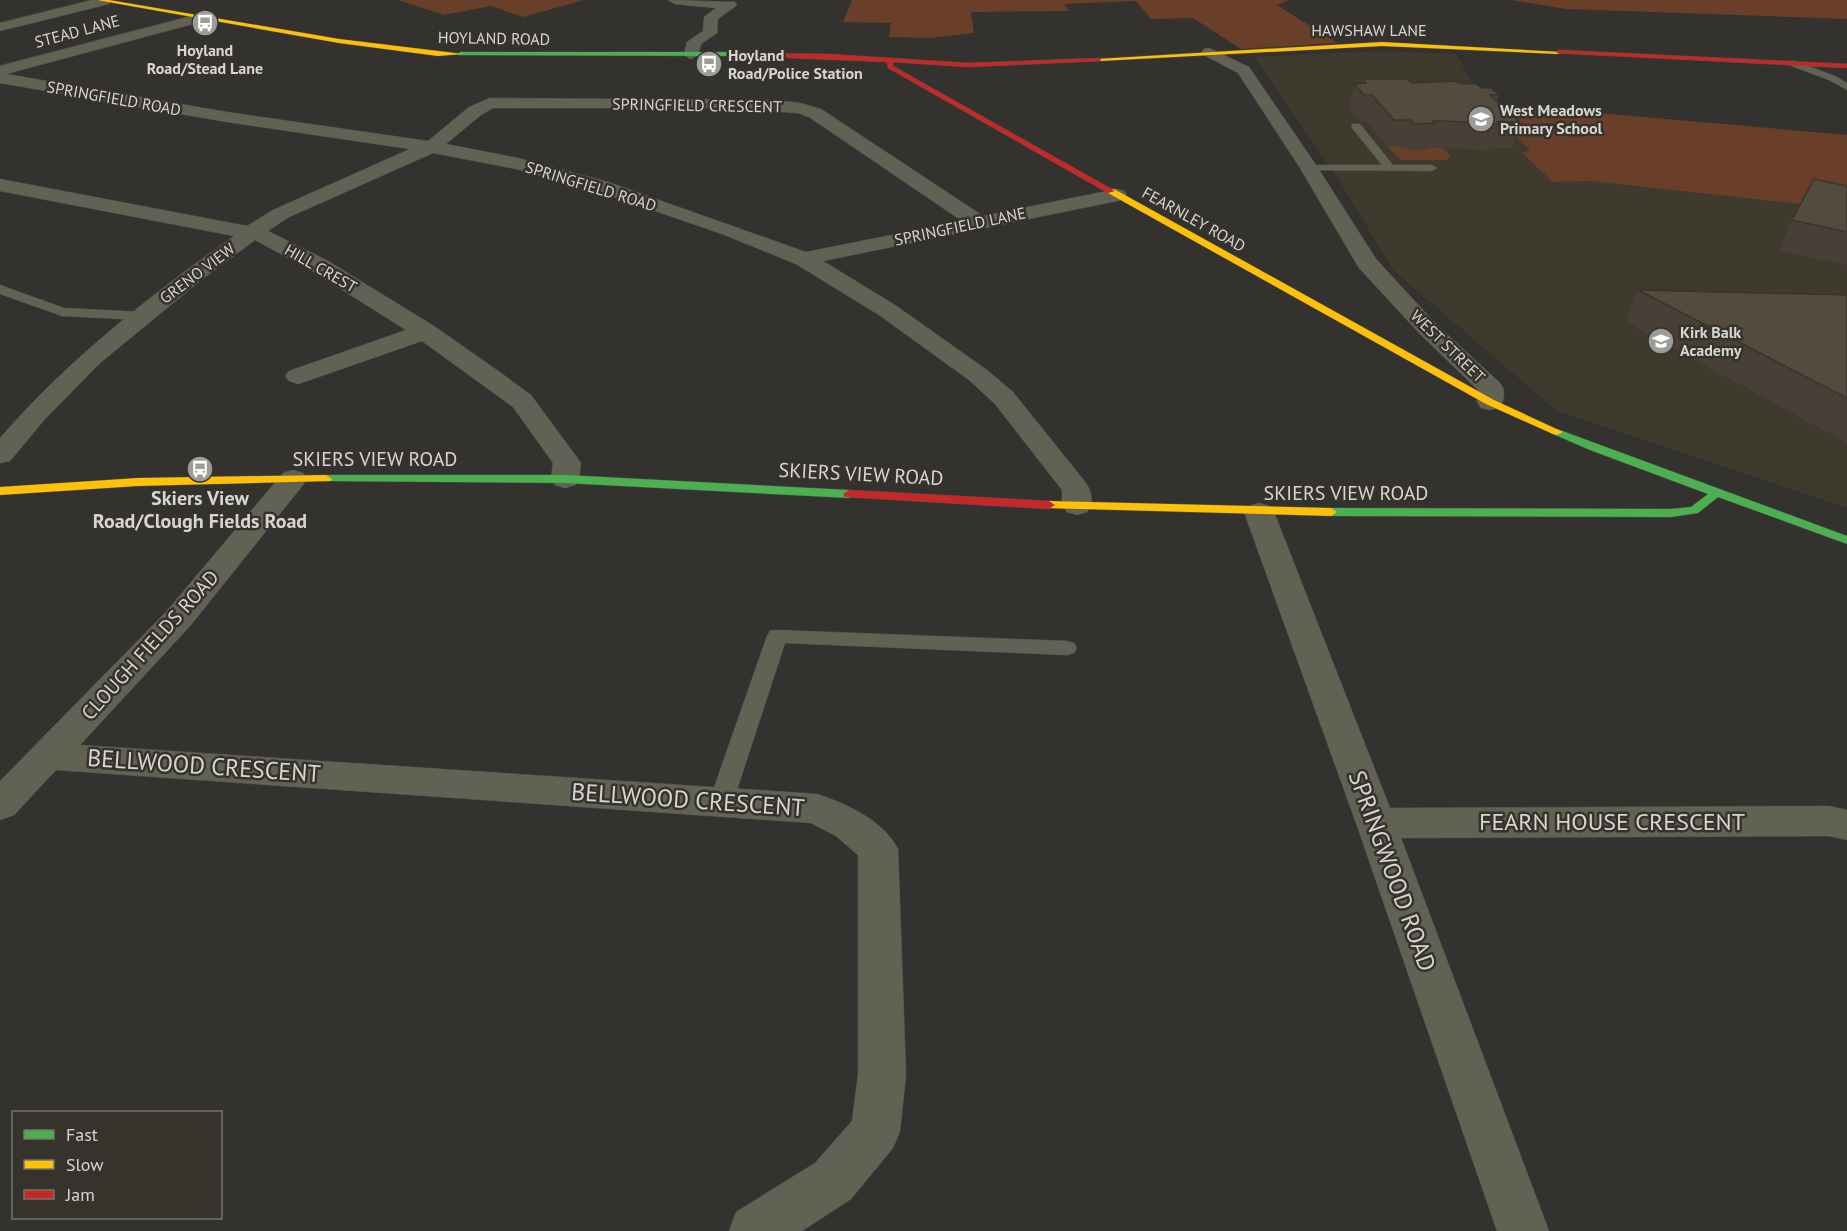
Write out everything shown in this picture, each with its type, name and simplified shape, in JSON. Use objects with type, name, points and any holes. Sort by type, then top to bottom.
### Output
[{"type":"main road","name":"HOYLAND ROAD","points":[[102,0],[339,41],[438,54],[802,55],[891,60]]},
{"type":"main road","name":"HAWSHAW LANE","points":[[891,60],[1010,65],[1382,44],[1847,66]]},
{"type":"main road","name":"FEARNLEY ROAD","points":[[891,60],[890,67],[1490,402]]},
{"type":"main road","name":"WEST STREET","points":[[1490,402],[1594,448],[1715,494],[1847,540]]},
{"type":"main road","name":"SKIERS VIEW ROAD","points":[[0,491],[138,482],[293,479],[565,479],[1077,506],[1259,512],[1671,513],[1694,510],[1715,494]]},
{"type":"street","points":[[0,27],[102,0]]},
{"type":"street","points":[[675,0],[730,5],[711,17],[710,33],[694,42],[691,56]]},
{"type":"street","name":"STEAD LANE","points":[[0,71],[199,18]]},
{"type":"street","name":"WEST STREET","points":[[1209,52],[1244,70],[1309,168],[1367,263],[1428,329],[1491,388],[1490,402]]},
{"type":"street","name":"SPRINGFIELD ROAD","points":[[0,78],[226,117],[433,146],[518,164],[601,186],[729,230],[804,259],[888,310],[978,375],[1004,398],[1076,489],[1077,506]]},
{"type":"street","name":"SPRINGFIELD CRESCENT","points":[[433,146],[475,111],[490,103],[725,103],[800,108],[815,113],[978,222]]},
{"type":"street","name":"GRENO VIEW","points":[[0,455],[36,413],[91,358],[251,233],[280,214],[433,146]]},
{"type":"street","name":"HILL CREST","points":[[0,185],[261,235],[320,266],[426,331],[522,402],[567,463],[565,479]]},
{"type":"street","name":"SPRINGFIELD LANE","points":[[804,259],[1117,195]]},
{"type":"street","points":[[298,376],[426,331]]},
{"type":"street","name":"CLOUGH FIELDS ROAD","points":[[0,805],[177,619],[293,479]]},
{"type":"street","name":"SPRINGWOOD ROAD","points":[[1259,512],[1376,823],[1523,1231]]},
{"type":"street","name":"BELLWOOD CRESCENT","points":[[48,756],[817,809],[850,825],[878,849],[882,1075],[875,1131],[833,1181],[755,1231]]},
{"type":"street","name":"FEARN HOUSE CRESCENT","points":[[1376,823],[1829,821],[1847,825]]},
{"type":"lane","points":[[1792,63],[1832,78],[1847,87]]},
{"type":"lane","points":[[1356,126],[1390,168]]},
{"type":"lane","points":[[1309,168],[1432,168]]},
{"type":"lane","points":[[0,289],[62,312],[143,316]]},
{"type":"lane","points":[[721,802],[777,636],[1068,648]]},
{"type":"shaded area","points":[[398,0],[584,0],[523,17],[491,6],[444,15]]},
{"type":"shaded area","points":[[852,0],[1289,0],[1277,5],[1337,43],[1241,49],[1193,18],[1151,19],[1136,1],[1064,4],[1069,11],[971,12],[974,33],[930,38],[889,37],[891,23],[843,22]]},
{"type":"shaded area","points":[[1510,0],[1847,0],[1847,19],[1566,9]]},
{"type":"shaded area","name":"Kirk Balk Academy","points":[[1382,51],[1456,54],[1484,103],[1847,135],[1847,508],[1557,411],[1393,270],[1342,185],[1255,57]]},
{"type":"shaded area","points":[[1484,103],[1847,135],[1847,209],[1591,181],[1553,182],[1522,153],[1530,150]]},
{"type":"shaded area","points":[[1388,147],[1439,147],[1451,157],[1446,160],[1403,160]]},
{"type":"building","points":[[1363,79],[1408,79],[1411,83],[1456,81],[1476,84],[1482,88],[1491,88],[1499,95],[1490,95],[1504,108],[1512,108],[1521,115],[1512,115],[1519,122],[1498,122],[1500,124],[1433,121],[1435,123],[1414,124],[1411,120],[1394,120],[1372,95],[1364,95],[1354,84],[1366,83]]},
{"type":"building","points":[[1814,179],[1847,186],[1847,232],[1792,220]]},
{"type":"building","points":[[1638,290],[1847,295],[1847,398]]},
{"type":"traffic: fast","points":[[460,54],[742,54]]},
{"type":"traffic: fast","points":[[1557,432],[1594,448],[1847,540]]},
{"type":"traffic: fast","points":[[326,479],[565,479],[849,494]]},
{"type":"traffic: fast","points":[[1331,512],[1671,513],[1694,510],[1715,494]]},
{"type":"traffic: slow","points":[[100,0],[339,41],[438,54],[460,54]]},
{"type":"traffic: slow","points":[[1100,59],[1382,44],[1558,52]]},
{"type":"traffic: slow","points":[[1111,191],[1490,402],[1557,432]]},
{"type":"traffic: slow","points":[[0,491],[138,482],[326,479]]},
{"type":"traffic: slow","points":[[1049,505],[1331,512]]},
{"type":"traffic: jam","points":[[1558,52],[1847,66]]},
{"type":"traffic: jam","points":[[742,54],[826,56],[968,65],[1100,59]]},
{"type":"traffic: jam","points":[[890,62],[890,67],[1111,191]]},
{"type":"traffic: jam","points":[[849,494],[1049,505]]},
{"type":"place","name":"Hoyland Road/Stead Lane","points":[[205,23]]},
{"type":"place","name":"Hoyland Road/Police Station","points":[[709,64]]},
{"type":"place","name":"West Meadows Primary School","points":[[1481,119]]},
{"type":"place","name":"Kirk Balk Academy","points":[[1661,341]]},
{"type":"place","name":"Skiers View Road/Clough Fields Road","points":[[200,469]]}]
